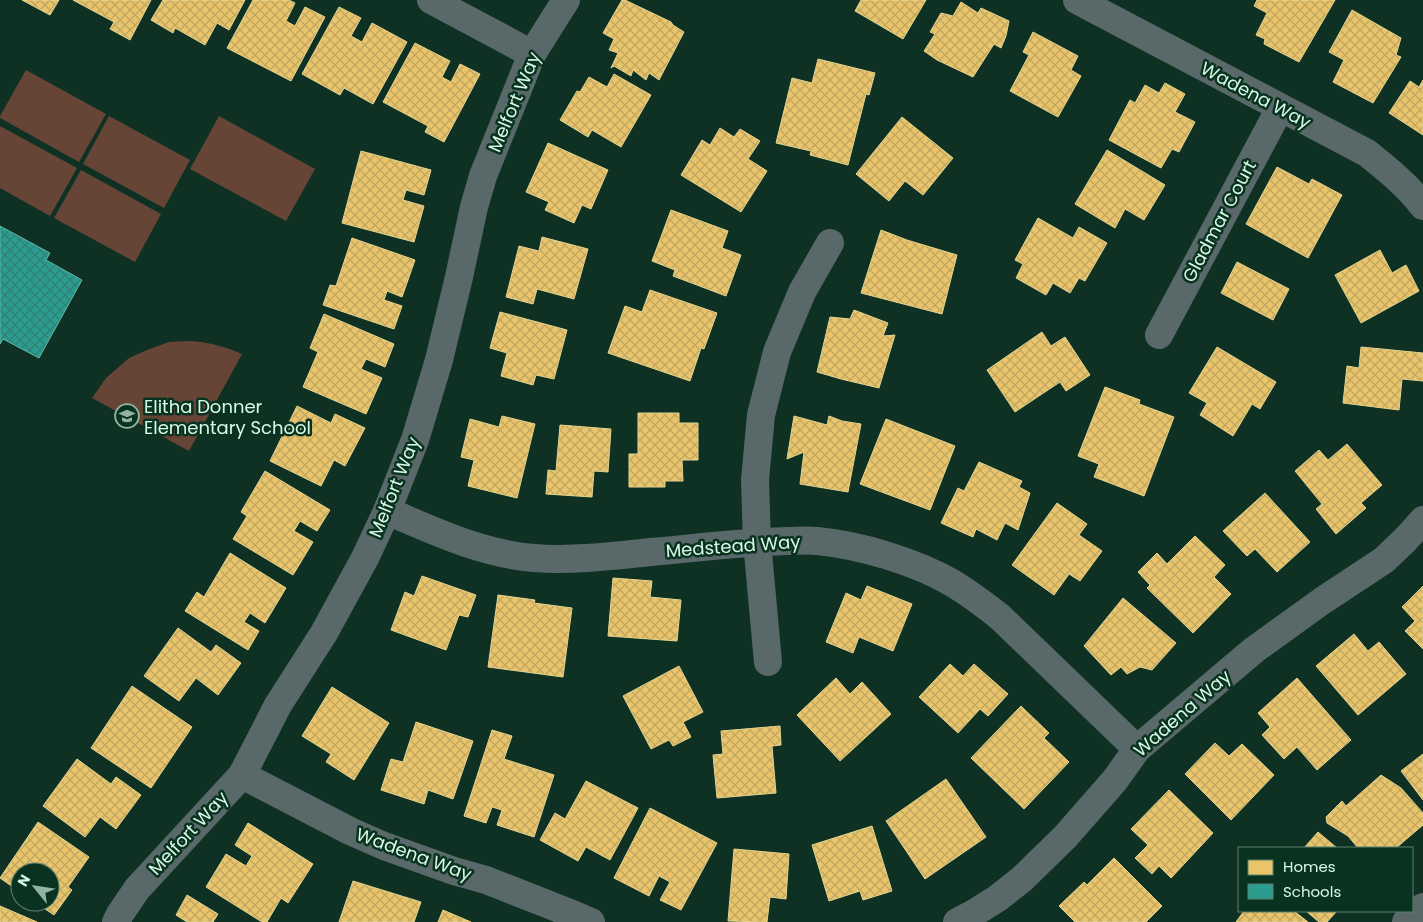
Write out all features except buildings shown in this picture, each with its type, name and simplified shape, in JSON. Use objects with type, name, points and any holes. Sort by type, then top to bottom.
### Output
[{"type":"street","points":[[431,0],[532,54]]},
{"type":"street","name":"Melfort Way","points":[[116,922],[137,888],[242,775],[278,705],[328,625],[365,558],[387,511],[415,440],[439,360],[460,277],[474,207],[483,176],[532,54],[566,0]]},
{"type":"street","name":"Wadena Way","points":[[1077,0],[1366,153],[1392,173],[1414,194],[1423,206]]},
{"type":"street","name":"Gladmar Court","points":[[1159,335],[1280,108]]},
{"type":"street","points":[[768,662],[757,542],[755,480],[761,416],[777,352],[802,292],[830,242]]},
{"type":"street","name":"Medstead Way","points":[[387,511],[471,545],[501,554],[532,558],[564,560],[757,542],[816,541],[873,551],[927,571],[978,599],[1000,617],[1137,749]]},
{"type":"street","name":"Wadena Way","points":[[957,922],[998,898],[1022,879],[1065,836],[1108,787],[1137,749],[1254,650],[1322,601],[1384,560],[1423,520]]},
{"type":"street","name":"Wadena Way","points":[[242,775],[350,832],[454,871],[486,880],[590,922]]},
{"type":"street","points":[[1406,922],[1423,907]]},
{"type":"shaded area","points":[[26,70],[106,114],[79,162],[0,118]]},
{"type":"shaded area","points":[[109,116],[190,160],[164,208],[83,164]]},
{"type":"shaded area","points":[[219,116],[315,169],[286,221],[190,169]]},
{"type":"shaded area","points":[[0,126],[77,168],[50,216],[0,188]]},
{"type":"shaded area","points":[[81,170],[161,214],[135,262],[54,218]]},
{"type":"shaded area","points":[[189,341],[216,345],[242,354],[189,451],[92,398],[106,378],[129,358],[169,342]]},
{"type":"place","name":"Elitha Donner Elementary School","points":[[127,416]]}]
